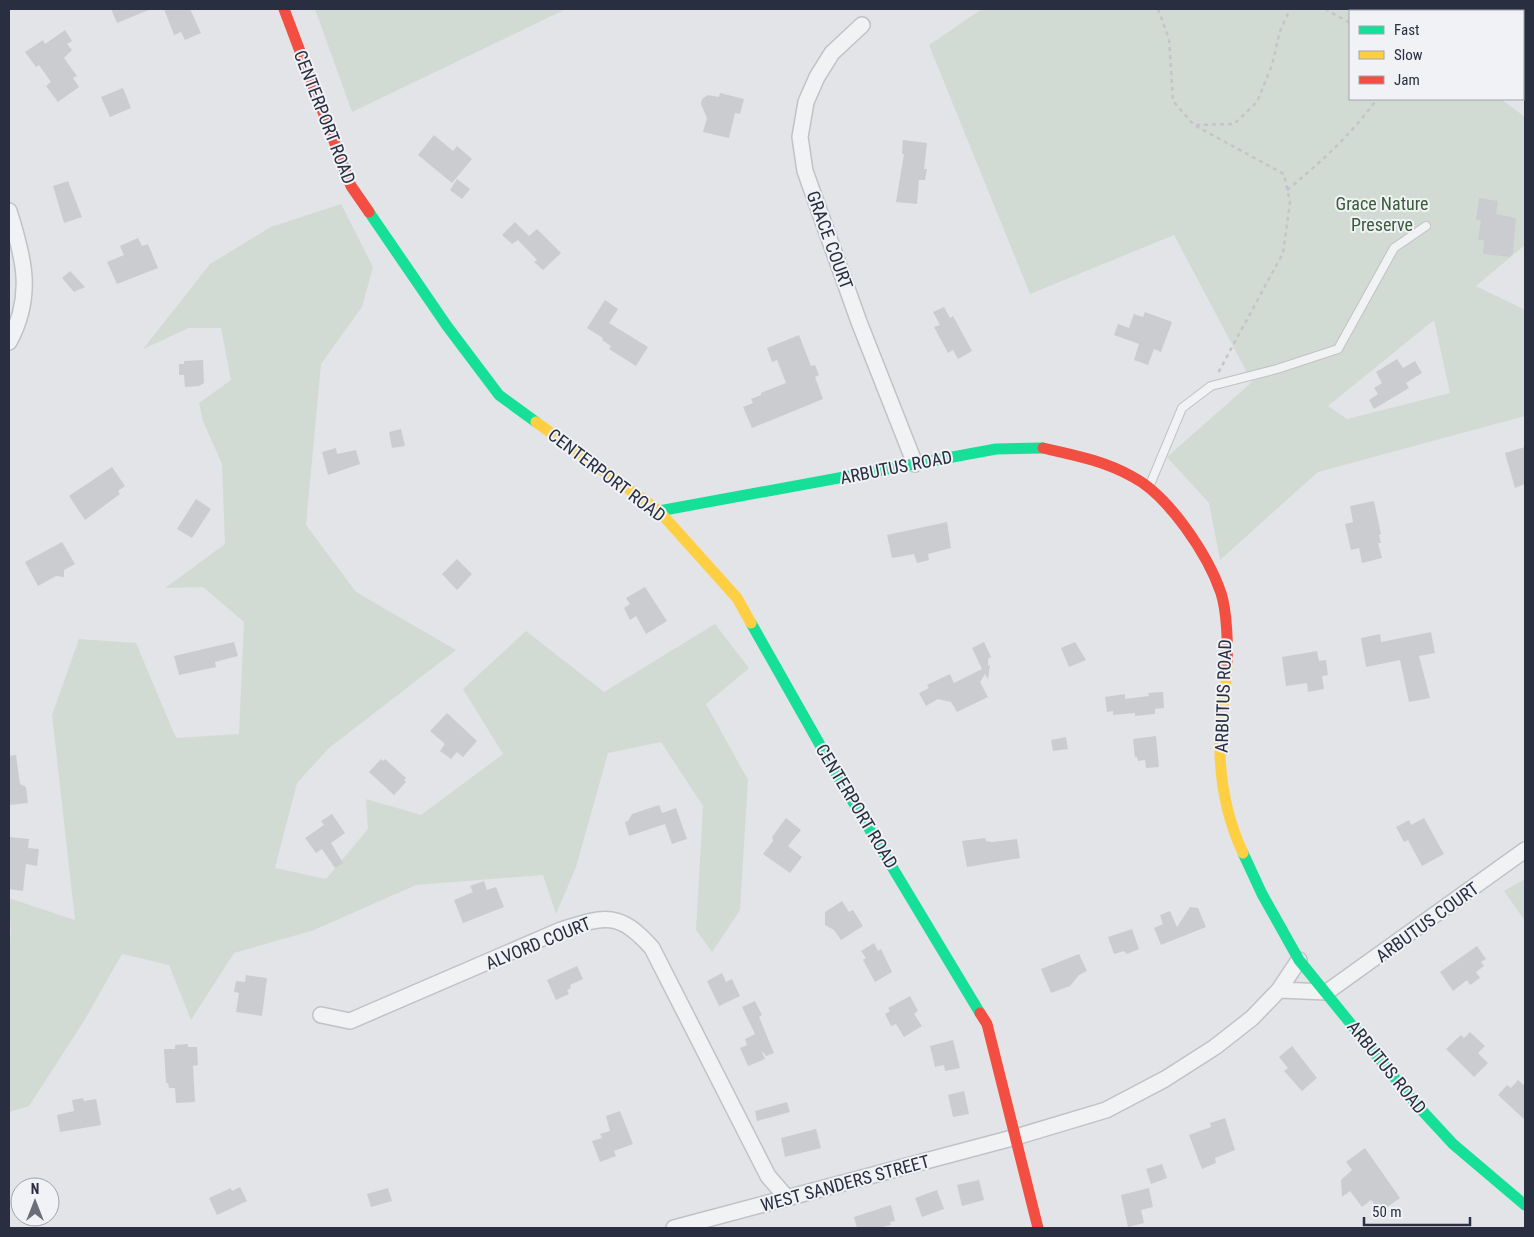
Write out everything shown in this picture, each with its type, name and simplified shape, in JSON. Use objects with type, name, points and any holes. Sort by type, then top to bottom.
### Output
[{"type":"main road","name":"CENTERPORT ROAD","points":[[284,9],[350,186],[447,326],[499,395],[658,511],[737,598],[841,782],[988,1024],[1038,1228]]},
{"type":"main road","name":"ARBUTUS ROAD","points":[[658,511],[996,449],[1042,448],[1095,460],[1134,477],[1165,502],[1198,547],[1221,594],[1228,649],[1226,697],[1220,751],[1224,792],[1233,831],[1245,860],[1299,960],[1327,992],[1372,1052],[1453,1144],[1525,1205]]},
{"type":"street","name":"GRACE COURT","points":[[862,24],[832,54],[817,77],[806,102],[800,137],[805,171],[859,322],[915,464]]},
{"type":"street","points":[[9,211],[22,252],[25,276],[23,306],[9,342]]},
{"type":"street","name":"ARBUTUS COURT","points":[[1327,992],[1525,850]]},
{"type":"street","name":"ALVORD COURT","points":[[321,1015],[350,1021],[561,930],[593,920],[617,920],[636,929],[652,948],[763,1167],[787,1198]]},
{"type":"street","name":"WEST SANDERS STREET","points":[[674,1228],[697,1225],[787,1198],[1016,1137],[1106,1110],[1165,1079],[1215,1047],[1245,1024],[1279,990],[1299,960]]},
{"type":"street","points":[[1279,990],[1327,992]]},
{"type":"lane","points":[[1148,489],[1182,408],[1211,386],[1277,369],[1338,349],[1394,248],[1426,226]]},
{"type":"path","points":[[1158,9],[1169,39],[1172,101],[1194,125],[1284,174],[1290,202],[1283,252],[1211,386]]},
{"type":"path","points":[[1194,125],[1234,124],[1257,102],[1272,65],[1280,31],[1290,9]]},
{"type":"path","points":[[1325,9],[1349,22]]},
{"type":"path","points":[[1288,190],[1332,152],[1361,122],[1376,100]]},
{"type":"green space","points":[[315,9],[566,9],[352,112]]},
{"type":"green space","name":"Grace Nature Preserve","points":[[982,9],[1525,9],[1524,22],[1524,10],[1349,10],[1349,100],[1502,100],[1525,117],[1525,245],[1476,286],[1525,310],[1525,416],[1318,472],[1220,560],[1209,503],[1167,457],[1252,382],[1174,235],[1030,294],[929,45]],"holes":[[[1434,320],[1450,393],[1347,419],[1328,406]]]},
{"type":"green space","points":[[341,204],[373,267],[362,307],[321,364],[306,525],[356,592],[456,650],[329,748],[297,783],[275,868],[326,879],[368,829],[366,799],[421,815],[503,754],[463,689],[526,631],[604,692],[715,624],[749,668],[706,704],[748,780],[740,910],[712,952],[696,930],[703,806],[661,742],[608,753],[576,867],[556,914],[543,875],[416,885],[314,930],[234,953],[191,1020],[169,965],[122,954],[84,1021],[29,1106],[9,1112],[9,940],[11,936],[9,898],[75,920],[52,715],[79,639],[136,643],[176,738],[239,734],[244,622],[203,587],[165,588],[225,544],[222,464],[203,421],[199,403],[231,380],[221,328],[189,328],[143,349],[210,264],[271,227]]},
{"type":"green space","points":[[1525,879],[1525,921],[1504,891]]},
{"type":"building","points":[[111,9],[151,9],[117,23]]},
{"type":"building","points":[[164,9],[190,9],[201,33],[185,40],[181,32],[174,35]]},
{"type":"building","points":[[65,30],[72,41],[67,44],[72,50],[64,58],[77,76],[73,78],[79,87],[58,102],[46,86],[51,82],[39,65],[36,67],[25,52],[43,40],[45,44]]},
{"type":"building","points":[[123,88],[131,108],[110,117],[101,97]]},
{"type":"building","points":[[720,93],[744,99],[740,114],[735,113],[729,138],[703,132],[707,118],[701,104],[702,99],[708,95],[719,97]]},
{"type":"building","points":[[434,135],[453,151],[457,146],[472,159],[452,183],[418,155]]},
{"type":"building","points":[[903,140],[927,143],[924,169],[927,169],[925,180],[919,180],[917,204],[896,202],[904,154],[902,154]]},
{"type":"building","points":[[457,179],[470,189],[462,199],[450,190]]},
{"type":"building","points":[[68,181],[82,217],[64,223],[53,186]]},
{"type":"building","points":[[1479,198],[1498,201],[1496,214],[1516,218],[1513,253],[1510,257],[1483,254],[1484,240],[1478,240],[1481,220],[1476,220]]},
{"type":"building","points":[[515,222],[529,236],[537,229],[561,253],[543,270],[534,262],[537,260],[518,240],[512,244],[502,235]]},
{"type":"building","points":[[138,238],[142,246],[148,244],[158,268],[117,284],[107,262],[124,255],[120,246]]},
{"type":"building","points":[[70,271],[85,287],[74,292],[62,278]]},
{"type":"building","points":[[605,300],[618,309],[609,323],[648,347],[636,366],[609,349],[611,346],[602,340],[603,338],[587,328]]},
{"type":"building","points":[[944,307],[950,318],[953,316],[972,351],[958,359],[953,350],[948,353],[934,327],[940,325],[933,312]]},
{"type":"building","points":[[1145,312],[1172,322],[1161,352],[1154,349],[1148,365],[1134,360],[1139,344],[1114,335],[1118,324],[1129,328],[1134,314],[1143,317]]},
{"type":"building","points":[[799,335],[811,366],[815,365],[819,375],[815,377],[823,399],[752,428],[743,407],[753,403],[751,399],[761,395],[761,393],[786,383],[777,360],[772,362],[767,348]]},
{"type":"building","points":[[1397,359],[1403,368],[1415,361],[1422,373],[1406,383],[1409,388],[1374,409],[1369,400],[1378,394],[1374,388],[1382,383],[1376,372]]},
{"type":"building","points":[[203,360],[204,383],[199,386],[185,387],[184,375],[179,375],[179,364],[184,364],[184,361]]},
{"type":"building","points":[[401,429],[405,446],[392,448],[389,432]]},
{"type":"building","points":[[1525,447],[1525,484],[1515,488],[1505,453]]},
{"type":"building","points":[[336,448],[337,454],[356,450],[360,464],[328,475],[322,452]]},
{"type":"building","points":[[112,467],[125,486],[118,491],[120,494],[85,520],[69,496]]},
{"type":"building","points":[[196,499],[211,509],[192,538],[177,529]]},
{"type":"building","points":[[1374,501],[1381,534],[1379,535],[1381,543],[1378,543],[1382,558],[1362,563],[1359,548],[1351,550],[1345,524],[1353,522],[1350,506]]},
{"type":"building","points":[[947,522],[951,548],[928,554],[929,560],[917,563],[914,554],[892,558],[887,535]]},
{"type":"building","points":[[62,542],[75,564],[64,570],[64,577],[56,576],[38,586],[25,562]]},
{"type":"building","points":[[457,559],[472,574],[457,590],[442,574]]},
{"type":"building","points":[[645,587],[667,621],[646,634],[636,616],[630,620],[624,608],[630,604],[626,598]]},
{"type":"building","points":[[1431,632],[1435,653],[1419,656],[1430,698],[1409,702],[1400,660],[1366,667],[1361,638],[1380,634],[1381,642]]},
{"type":"building","points":[[234,642],[238,656],[215,662],[216,667],[179,675],[174,656]]},
{"type":"building","points":[[984,642],[991,657],[988,659],[988,666],[990,665],[988,679],[985,674],[980,682],[988,697],[957,712],[951,702],[938,699],[926,706],[919,693],[929,688],[927,685],[950,674],[954,683],[982,669],[972,648]]},
{"type":"building","points":[[1075,642],[1086,660],[1069,667],[1061,648]]},
{"type":"building","points":[[1317,651],[1319,661],[1326,660],[1328,675],[1322,676],[1324,689],[1308,692],[1307,683],[1286,686],[1282,657]]},
{"type":"building","points":[[1163,692],[1164,708],[1155,709],[1155,714],[1135,716],[1135,713],[1113,715],[1113,711],[1107,712],[1105,697],[1125,694],[1125,699],[1149,696],[1148,693]]},
{"type":"building","points":[[447,713],[477,741],[463,757],[457,752],[451,759],[440,751],[445,744],[430,731]]},
{"type":"building","points":[[1156,736],[1159,767],[1146,768],[1145,760],[1138,761],[1137,757],[1135,757],[1133,739]]},
{"type":"building","points":[[1066,737],[1068,749],[1053,751],[1051,740]]},
{"type":"building","points":[[16,755],[20,784],[26,787],[28,803],[9,805],[9,756]]},
{"type":"building","points":[[381,759],[383,761],[385,759],[406,778],[404,780],[406,782],[394,795],[369,772]]},
{"type":"building","points":[[659,805],[662,813],[676,808],[687,839],[672,844],[665,824],[629,836],[625,822],[628,821],[632,814]]},
{"type":"building","points":[[332,814],[345,833],[331,843],[343,863],[335,868],[322,849],[316,853],[305,838],[324,825],[321,821]]},
{"type":"building","points":[[786,818],[801,830],[788,846],[802,857],[790,873],[763,854],[773,841],[772,837]]},
{"type":"building","points":[[1424,818],[1444,854],[1422,866],[1408,840],[1404,842],[1396,827],[1409,820],[1411,825]]},
{"type":"building","points":[[9,837],[29,839],[28,848],[39,849],[37,866],[26,864],[23,891],[9,889]]},
{"type":"building","points":[[985,838],[986,841],[992,842],[1017,839],[1020,858],[967,867],[962,841]]},
{"type":"building","points":[[484,881],[487,890],[496,887],[504,907],[463,923],[454,900],[473,892],[470,886]]},
{"type":"building","points":[[842,901],[849,912],[853,910],[863,926],[841,940],[834,930],[825,925],[825,912]]},
{"type":"building","points":[[1190,907],[1198,908],[1206,927],[1161,945],[1154,928],[1163,924],[1160,915],[1170,911],[1177,927]]},
{"type":"building","points":[[1132,929],[1139,949],[1127,954],[1124,951],[1114,954],[1108,937]]},
{"type":"building","points":[[874,943],[878,951],[881,949],[892,972],[875,982],[863,960],[866,958],[861,951]]},
{"type":"building","points":[[1477,946],[1486,959],[1481,962],[1484,966],[1476,972],[1480,978],[1470,985],[1467,980],[1453,991],[1440,972]]},
{"type":"building","points":[[1079,954],[1087,971],[1079,975],[1070,986],[1051,993],[1041,969]]},
{"type":"building","points":[[577,966],[583,979],[570,985],[571,988],[567,990],[569,994],[556,1000],[547,980]]},
{"type":"building","points":[[722,973],[726,982],[732,979],[740,996],[719,1006],[707,981]]},
{"type":"building","points":[[246,975],[267,978],[262,1016],[236,1012],[239,993],[234,992],[236,981],[245,982]]},
{"type":"building","points":[[910,996],[918,1011],[914,1014],[922,1026],[904,1037],[896,1024],[891,1026],[885,1014],[890,1011],[888,1008]]},
{"type":"building","points":[[755,1001],[762,1015],[759,1017],[774,1053],[766,1056],[762,1052],[765,1059],[748,1066],[740,1048],[747,1045],[745,1039],[755,1034],[742,1007]]},
{"type":"building","points":[[1470,1032],[1485,1046],[1478,1053],[1488,1063],[1474,1077],[1446,1049],[1461,1035],[1464,1038]]},
{"type":"building","points":[[953,1040],[960,1068],[945,1071],[944,1065],[935,1067],[930,1046]]},
{"type":"building","points":[[188,1044],[188,1047],[197,1047],[198,1065],[193,1066],[195,1102],[176,1103],[175,1088],[169,1088],[168,1083],[166,1083],[164,1049],[175,1049],[175,1045]]},
{"type":"building","points":[[1292,1046],[1317,1078],[1302,1091],[1284,1071],[1288,1068],[1279,1057]]},
{"type":"building","points":[[1518,1080],[1525,1086],[1525,1120],[1498,1095],[1507,1085],[1511,1088]]},
{"type":"building","points":[[964,1091],[969,1114],[953,1117],[948,1095]]},
{"type":"building","points":[[83,1098],[84,1101],[96,1099],[101,1125],[60,1132],[57,1115],[74,1111],[72,1100]]},
{"type":"building","points":[[787,1102],[790,1112],[757,1121],[755,1111]]},
{"type":"building","points":[[620,1111],[633,1144],[614,1151],[616,1156],[600,1162],[592,1141],[602,1138],[600,1134],[610,1131],[606,1116]]},
{"type":"building","points":[[1225,1118],[1235,1150],[1215,1158],[1216,1163],[1202,1169],[1189,1135],[1211,1127],[1210,1123]]},
{"type":"building","points":[[816,1129],[821,1148],[785,1157],[781,1138]]},
{"type":"building","points":[[1365,1148],[1400,1198],[1380,1212],[1371,1200],[1362,1207],[1350,1191],[1342,1197],[1341,1180],[1352,1170],[1346,1162]]},
{"type":"building","points":[[1162,1164],[1167,1178],[1151,1184],[1146,1169]]},
{"type":"building","points":[[979,1180],[984,1200],[962,1206],[957,1185]]},
{"type":"building","points":[[240,1187],[247,1201],[217,1215],[209,1198],[231,1188],[232,1191]]},
{"type":"building","points":[[388,1188],[392,1201],[371,1207],[367,1194]]},
{"type":"building","points":[[1149,1188],[1153,1207],[1141,1210],[1144,1223],[1128,1227],[1121,1195]]},
{"type":"building","points":[[937,1190],[944,1209],[922,1217],[915,1198]]},
{"type":"building","points":[[891,1205],[895,1221],[890,1222],[891,1225],[879,1228],[857,1228],[854,1217]]},
{"type":"traffic: fast","points":[[369,212],[447,326],[499,395],[536,422]]},
{"type":"traffic: fast","points":[[659,511],[996,449],[1043,448]]},
{"type":"traffic: fast","points":[[751,623],[841,782],[980,1013]]},
{"type":"traffic: fast","points":[[1243,853],[1262,894],[1299,960],[1416,1104],[1453,1144],[1525,1205]]},
{"type":"traffic: slow","points":[[536,422],[659,511],[737,598],[751,623]]},
{"type":"traffic: slow","points":[[1227,665],[1221,731],[1221,766],[1229,817],[1243,853]]},
{"type":"traffic: jam","points":[[284,9],[351,186],[369,212]]},
{"type":"traffic: jam","points":[[1043,448],[1089,459],[1122,471],[1147,486],[1173,512],[1197,545],[1221,593],[1227,629],[1227,665]]},
{"type":"traffic: jam","points":[[980,1013],[987,1024],[1038,1228]]}]
